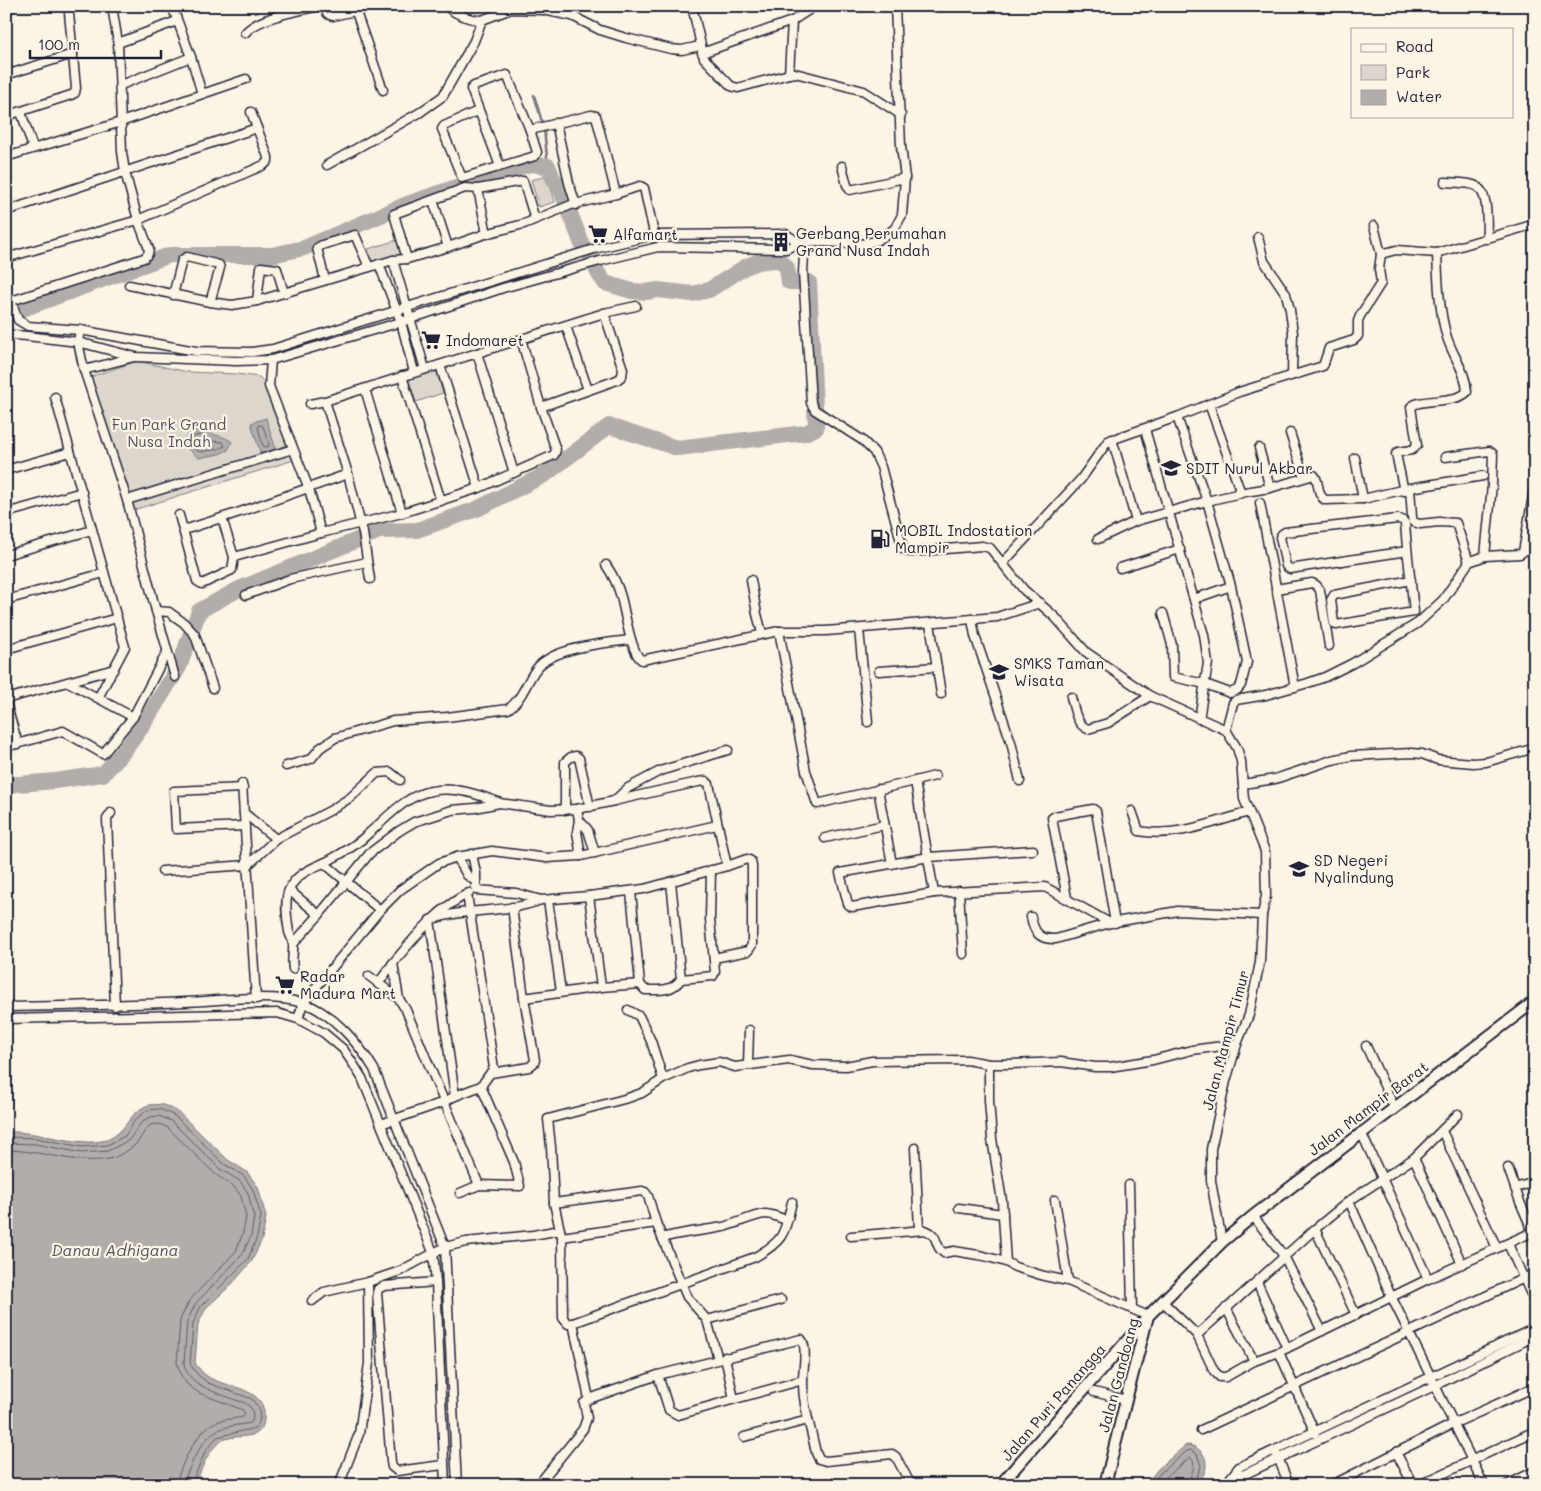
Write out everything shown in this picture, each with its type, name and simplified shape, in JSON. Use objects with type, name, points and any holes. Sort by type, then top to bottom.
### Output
[{"type":"street","points":[[6,116],[75,93],[69,13],[72,6]]},
{"type":"street","points":[[112,6],[118,43],[125,172],[138,220],[149,249],[148,254],[144,258],[10,303],[18,320],[28,326],[80,330],[196,351],[252,352],[272,350],[594,249],[654,235],[786,234],[802,241],[862,244],[876,241],[887,235],[902,215],[905,178],[901,146],[895,6]]},
{"type":"street","points":[[172,6],[191,57],[202,94]]},
{"type":"street","points":[[245,34],[249,28],[255,25],[320,6]]},
{"type":"street","points":[[324,6],[329,16],[356,12],[376,6]]},
{"type":"street","points":[[446,6],[452,12],[477,20],[482,20],[511,8],[543,10],[572,16],[600,30],[626,38],[682,50],[701,50],[792,21],[812,6]]},
{"type":"street","points":[[692,6],[704,58],[734,88],[789,74],[803,75],[864,91],[901,115]]},
{"type":"street","points":[[356,12],[383,90]]},
{"type":"street","points":[[327,165],[420,113],[443,96],[474,41],[482,20]]},
{"type":"street","points":[[118,43],[177,21]]},
{"type":"street","points":[[789,74],[792,21]]},
{"type":"street","points":[[6,75],[73,54]]},
{"type":"street","points":[[121,84],[191,57]]},
{"type":"street","points":[[478,112],[442,128],[461,178],[463,178],[500,166],[537,154],[530,130],[507,76],[471,87],[478,112],[500,166]]},
{"type":"street","points":[[6,157],[121,122],[246,78]]},
{"type":"street","points":[[21,112],[33,148]]},
{"type":"street","points":[[6,258],[138,220],[264,164],[268,161],[268,157],[251,112]]},
{"type":"street","points":[[530,130],[556,122],[590,115],[596,116],[616,194]]},
{"type":"street","points":[[556,122],[573,205]]},
{"type":"street","points":[[6,211],[257,128]]},
{"type":"street","points":[[842,166],[850,190],[905,178]]},
{"type":"street","points":[[407,259],[394,214],[465,188],[478,189],[522,181],[535,219]]},
{"type":"street","points":[[1445,182],[1474,185],[1482,190],[1485,199],[1487,239]]},
{"type":"street","points":[[129,286],[232,305],[257,301],[393,260],[407,259],[448,248],[573,205],[643,186],[658,247]]},
{"type":"street","points":[[478,189],[488,234]]},
{"type":"street","points":[[433,200],[448,248]]},
{"type":"street","points":[[1381,254],[1396,250],[1437,253],[1535,224]]},
{"type":"street","points":[[1003,563],[1082,479],[1106,443],[1112,439],[1178,417],[1239,392],[1323,366],[1326,362],[1326,351],[1329,348],[1354,340],[1358,336],[1360,316],[1382,283],[1379,269],[1381,254],[1374,226]]},
{"type":"street","points":[[325,280],[317,248],[355,235],[369,267]]},
{"type":"street","points":[[1258,237],[1264,261],[1286,294],[1290,310],[1293,333],[1292,376]]},
{"type":"street","points":[[6,338],[13,335],[78,342],[136,357],[236,361],[271,360],[401,322],[503,288],[658,247],[786,249],[802,241]]},
{"type":"street","points":[[802,241],[811,403],[815,410],[862,440],[874,452],[881,467],[903,549],[910,552],[982,546],[990,548],[1024,590],[1040,603],[1086,652],[1150,696],[1226,730],[1232,703],[1236,700],[1266,695],[1325,677],[1418,623],[1443,600],[1469,562],[1485,556],[1520,554],[1524,550],[1535,486]]},
{"type":"street","points":[[1437,253],[1439,294],[1446,335],[1463,372],[1467,392],[1463,396],[1433,402],[1416,403],[1411,407],[1417,444],[1412,450],[1400,451],[1396,454],[1407,489],[1412,517],[1416,524],[1456,523],[1469,562]]},
{"type":"street","points":[[173,295],[182,260],[187,257],[219,264],[220,268],[210,302]]},
{"type":"street","points":[[393,260],[425,369]]},
{"type":"street","points":[[379,264],[401,322],[414,372]]},
{"type":"street","points":[[257,301],[260,267],[277,269],[284,293]]},
{"type":"street","points":[[500,278],[503,288]]},
{"type":"street","points":[[310,404],[325,401],[604,313],[636,306]]},
{"type":"street","points":[[541,407],[620,378],[623,372],[604,313]]},
{"type":"street","points":[[27,336],[28,326]]},
{"type":"street","points":[[566,326],[588,390]]},
{"type":"street","points":[[80,330],[78,342],[84,370],[127,500],[175,677]]},
{"type":"street","points":[[234,557],[402,513],[479,488],[556,453],[521,339]]},
{"type":"street","points":[[477,353],[514,473]]},
{"type":"street","points":[[84,370],[136,357]]},
{"type":"street","points":[[271,360],[269,386],[309,489],[321,533]]},
{"type":"street","points":[[440,365],[479,488]]},
{"type":"street","points":[[402,376],[441,500]]},
{"type":"street","points":[[365,388],[402,513]]},
{"type":"street","points":[[55,397],[125,647],[98,698]]},
{"type":"street","points":[[325,401],[348,474],[363,533],[370,579]]},
{"type":"street","points":[[1210,404],[1241,493]]},
{"type":"street","points":[[1162,613],[1172,645],[1174,677],[1205,684],[1230,693],[1237,690],[1241,684],[1247,662],[1231,586],[1207,501],[1178,417]]},
{"type":"street","points":[[1145,429],[1204,635],[1208,663],[1200,720]]},
{"type":"street","points":[[1290,433],[1304,478]]},
{"type":"street","points":[[1112,439],[1136,521]]},
{"type":"street","points":[[1259,448],[1270,488]]},
{"type":"street","points":[[127,500],[293,449]]},
{"type":"street","points":[[1445,457],[1489,451],[1493,454],[1492,492],[1485,556]]},
{"type":"street","points":[[6,470],[70,452]]},
{"type":"street","points":[[1355,458],[1363,499]]},
{"type":"street","points":[[184,530],[309,489],[348,474]]},
{"type":"street","points":[[1098,539],[1136,521],[1207,501],[1270,488],[1315,475],[1320,496],[1323,499],[1363,499],[1407,489],[1483,476]]},
{"type":"street","points":[[6,513],[82,492]]},
{"type":"street","points":[[1260,503],[1295,687]]},
{"type":"street","points":[[179,515],[197,581],[202,584],[232,570],[234,557],[222,518]]},
{"type":"street","points":[[1407,551],[1290,569],[1286,566],[1280,537],[1285,532],[1402,520],[1405,523],[1414,612],[1418,623]]},
{"type":"street","points":[[6,555],[92,530]]},
{"type":"street","points":[[1120,568],[1180,550]]},
{"type":"street","points":[[1524,550],[1535,550]]},
{"type":"street","points":[[246,595],[290,579],[367,562]]},
{"type":"street","points":[[606,565],[613,576],[621,596],[632,640],[638,657],[642,660],[779,631],[859,629],[997,617],[1040,603]]},
{"type":"street","points":[[6,600],[104,573]]},
{"type":"street","points":[[751,580],[762,634]]},
{"type":"street","points":[[1411,580],[1334,595],[1331,600],[1332,613],[1334,624],[1339,626],[1414,612]]},
{"type":"street","points":[[1276,589],[1312,583],[1316,585],[1320,590],[1329,646]]},
{"type":"street","points":[[1194,599],[1231,586]]},
{"type":"street","points":[[156,611],[170,612],[195,635],[213,688]]},
{"type":"street","points":[[6,649],[117,618]]},
{"type":"street","points":[[972,619],[975,636],[1011,742],[1020,781]]},
{"type":"street","points":[[930,623],[941,694]]},
{"type":"street","points":[[859,629],[868,722]]},
{"type":"street","points":[[779,631],[806,771],[817,804],[935,776]]},
{"type":"street","points":[[286,766],[311,759],[320,748],[335,738],[393,721],[447,717],[508,708],[515,702],[528,680],[544,660],[587,646],[632,640]]},
{"type":"street","points":[[6,747],[63,731],[104,754],[133,717],[167,652]]},
{"type":"street","points":[[879,671],[937,667]]},
{"type":"street","points":[[6,699],[114,669]]},
{"type":"street","points":[[68,682],[133,717]]},
{"type":"street","points":[[1071,697],[1081,725],[1088,729],[1108,723],[1150,696]]},
{"type":"street","points":[[6,703],[18,744]]},
{"type":"street","name":"Jalan Mampir Timur","points":[[1222,1242],[1211,1181],[1211,1149],[1226,1081],[1237,1044],[1249,1015],[1260,962],[1262,915],[1266,896],[1265,851],[1244,799],[1244,784],[1239,755],[1226,730]]},
{"type":"street","points":[[1244,784],[1275,779],[1332,760],[1351,756],[1412,753],[1422,754],[1438,760],[1473,763],[1486,762],[1535,748]]},
{"type":"street","points":[[614,801],[628,788],[660,771],[728,750]]},
{"type":"street","points":[[565,810],[565,762],[568,758],[576,756],[579,758],[590,807]]},
{"type":"street","points":[[162,871],[248,865],[276,839],[331,810],[351,797],[377,773],[390,772],[400,780]]},
{"type":"street","points":[[293,969],[293,944],[288,919],[289,890],[295,881],[305,871],[324,863],[352,847],[400,806],[429,791],[444,788],[477,794],[499,802],[552,810],[565,810],[590,807],[706,781],[709,784],[728,866]]},
{"type":"street","points":[[915,781],[934,894]]},
{"type":"street","points":[[245,826],[176,829],[174,791],[243,786],[256,999]]},
{"type":"street","points":[[878,789],[892,864]]},
{"type":"street","points":[[293,944],[370,853],[399,830],[414,822],[452,810],[475,808],[499,802]]},
{"type":"street","points":[[577,809],[579,820],[577,832],[581,856]]},
{"type":"street","points":[[1067,898],[1052,818],[1093,809],[1096,810],[1113,923]]},
{"type":"street","points":[[1132,811],[1139,831],[1148,833],[1190,828],[1249,812]]},
{"type":"street","points":[[111,813],[107,819],[115,1006]]},
{"type":"street","points":[[244,813],[276,839]]},
{"type":"street","points":[[579,820],[588,830],[595,853]]},
{"type":"street","points":[[298,1019],[304,1003],[380,910],[400,890],[439,863],[457,857],[492,851],[547,858],[581,856],[717,825]]},
{"type":"street","points":[[825,838],[884,825]]},
{"type":"street","points":[[1033,850],[929,857],[840,873],[849,907],[959,891],[1045,887],[1113,923]]},
{"type":"street","points":[[472,854],[476,873],[476,890]]},
{"type":"street","points":[[457,857],[466,875],[475,881]]},
{"type":"street","points":[[430,920],[444,915],[529,905],[545,900],[631,892],[728,866],[747,859],[751,861],[752,945],[748,951],[714,958]]},
{"type":"street","points":[[324,863],[380,910]]},
{"type":"street","points":[[681,979],[713,976],[716,969],[710,910],[711,870]]},
{"type":"street","points":[[631,892],[640,984],[645,990],[669,989],[677,985],[681,979],[671,882]]},
{"type":"street","points":[[289,890],[319,915]]},
{"type":"street","points":[[378,984],[393,963],[430,920],[467,894],[476,890],[516,893],[545,900]]},
{"type":"street","points":[[959,891],[962,954]]},
{"type":"street","points":[[381,1124],[444,1102],[480,1086],[494,1068],[467,894]]},
{"type":"street","points":[[589,896],[602,987]]},
{"type":"street","points":[[545,900],[561,992]]},
{"type":"street","points":[[491,1073],[529,1066],[534,1063],[512,907]]},
{"type":"street","points":[[1031,917],[1036,932],[1041,937],[1049,940],[1113,923],[1178,911],[1262,915]]},
{"type":"street","points":[[430,920],[455,1096]]},
{"type":"street","points":[[393,963],[399,999],[417,1033],[479,1185]]},
{"type":"street","points":[[370,976],[399,999]]},
{"type":"street","points":[[524,998],[602,987],[640,984]]},
{"type":"street","points":[[6,1007],[115,1006],[270,998],[304,1003],[334,1021],[357,1043],[374,1069],[445,1247],[457,1485]]},
{"type":"street","name":"Jalan Mampir Barat","points":[[1222,1242],[1361,1132],[1535,1001]]},
{"type":"street","points":[[628,1010],[639,1016],[651,1041],[663,1079]]},
{"type":"street","points":[[6,1019],[277,1013],[298,1019],[324,1033],[342,1049],[362,1078],[433,1252],[445,1485]]},
{"type":"street","points":[[748,1066],[749,1030]]},
{"type":"street","points":[[792,1202],[781,1238],[773,1247],[755,1257],[568,1324],[563,1318],[561,1234],[554,1203],[548,1118],[642,1093],[663,1079],[699,1064],[719,1062],[735,1067],[789,1060],[813,1065],[846,1066],[872,1060],[967,1060],[989,1064],[1061,1062],[1095,1067],[1110,1067],[1153,1060],[1192,1050],[1237,1044]]},
{"type":"street","points":[[1366,1046],[1394,1107]]},
{"type":"street","points":[[989,1064],[992,1139],[1003,1214],[1006,1262]]},
{"type":"street","points":[[460,1192],[479,1185],[520,1186],[514,1162],[480,1086]]},
{"type":"street","points":[[1197,1335],[1284,1256],[1349,1201],[1414,1158],[1458,1114]]},
{"type":"street","points":[[1442,1131],[1497,1248]]},
{"type":"street","points":[[1361,1132],[1428,1279]]},
{"type":"street","points":[[915,1148],[919,1229]]},
{"type":"street","points":[[1414,1158],[1462,1264]]},
{"type":"street","points":[[1162,1301],[1197,1335],[1214,1371],[1220,1377],[1226,1377],[1254,1361],[1279,1352],[1428,1279],[1534,1231],[1508,1168]]},
{"type":"street","points":[[1515,1188],[1535,1182]]},
{"type":"street","points":[[1129,1185],[1132,1309]]},
{"type":"street","points":[[554,1203],[642,1191],[648,1196],[656,1224],[687,1297],[707,1320],[734,1399]]},
{"type":"street","points":[[1055,1200],[1068,1281]]},
{"type":"street","points":[[1349,1201],[1408,1333],[1455,1423],[1471,1461],[1484,1485]]},
{"type":"street","points":[[959,1208],[1003,1214]]},
{"type":"street","points":[[662,1238],[694,1230],[723,1227],[759,1215],[767,1214],[788,1220]]},
{"type":"street","points":[[1254,1216],[1284,1256],[1322,1331]]},
{"type":"street","points":[[312,1301],[324,1292],[368,1282],[400,1271],[433,1252],[466,1242],[656,1224]]},
{"type":"street","points":[[851,1236],[919,1229],[931,1232],[940,1251],[944,1253],[954,1251],[1006,1262],[1026,1271],[1068,1281],[1148,1316]]},
{"type":"street","points":[[1315,1229],[1356,1315]]},
{"type":"street","name":"Jalan Gandoang","points":[[1106,1485],[1148,1316],[1222,1242]]},
{"type":"street","points":[[1508,1244],[1535,1303]]},
{"type":"street","points":[[1201,1430],[1535,1273]]},
{"type":"street","points":[[339,1485],[359,1434],[369,1363],[368,1282]]},
{"type":"street","points":[[436,1282],[384,1286],[378,1289],[377,1293],[392,1467],[397,1471],[444,1465]]},
{"type":"street","points":[[1257,1282],[1287,1348]]},
{"type":"street","points":[[707,1320],[781,1300]]},
{"type":"street","points":[[1226,1308],[1254,1361]]},
{"type":"street","name":"Jalan Puri Panangga","points":[[1000,1485],[1148,1316]]},
{"type":"street","points":[[573,1323],[589,1399]]},
{"type":"street","points":[[1225,1485],[1236,1474],[1243,1475],[1314,1431],[1535,1328]]},
{"type":"street","points":[[1276,1454],[1317,1440],[1434,1386],[1535,1336]]},
{"type":"street","points":[[538,1485],[582,1429],[587,1418],[584,1403],[589,1399],[658,1375],[721,1358],[802,1340],[805,1345],[804,1404],[819,1459],[826,1461],[892,1454],[896,1457],[911,1485]]},
{"type":"street","points":[[1279,1352],[1317,1440]]},
{"type":"street","points":[[658,1375],[669,1410],[675,1414],[682,1414],[803,1380]]},
{"type":"street","points":[[1332,1485],[1455,1423],[1535,1387]]},
{"type":"street","points":[[1094,1392],[1126,1400]]},
{"type":"street","points":[[744,1438],[808,1420]]},
{"type":"street","points":[[1419,1485],[1535,1431]]},
{"type":"street","points":[[1396,1452],[1412,1485]]},
{"type":"street","points":[[1276,1454],[1289,1485]]},
{"type":"street","points":[[443,1455],[455,1455]]},
{"type":"street","points":[[1507,1485],[1521,1482],[1535,1471]]},
{"type":"green space","points":[[547,176],[555,202],[539,207],[531,180]]},
{"type":"green space","points":[[397,240],[401,256],[372,264],[368,249]]},
{"type":"green space","name":"Fun Park Grand Nusa Indah","points":[[137,361],[188,372],[259,377],[269,386],[294,460],[127,512],[87,378]]},
{"type":"green space","points":[[436,370],[443,393],[416,402],[408,378]]},
{"type":"water","points":[[266,418],[276,450],[261,455],[251,423]]},
{"type":"water","points":[[202,429],[232,442],[228,450],[199,458],[189,450],[183,443],[190,432]]},
{"type":"water","name":"Danau Adhigana","points":[[161,1104],[177,1111],[228,1160],[247,1172],[258,1187],[266,1217],[262,1239],[252,1261],[231,1285],[206,1308],[198,1324],[195,1363],[209,1378],[244,1390],[257,1398],[262,1404],[264,1423],[261,1430],[256,1434],[227,1439],[215,1446],[205,1462],[195,1485],[6,1485],[6,1132],[95,1142],[113,1137],[140,1109],[148,1105]]},
{"type":"water","points":[[1186,1445],[1197,1448],[1205,1458],[1206,1468],[1198,1485],[1145,1485],[1158,1469]]},
{"type":"waterway","points":[[534,95],[542,122]]},
{"type":"waterway","points":[[544,129],[548,166]]},
{"type":"waterway","points":[[6,315],[170,255],[272,255],[304,248],[407,204],[462,185],[530,164],[548,166],[562,193],[582,244],[591,256],[598,273],[605,283],[632,291],[646,292],[658,290],[692,294],[709,290],[745,267],[757,262],[774,260],[781,261],[787,268],[789,282],[809,282],[816,428],[805,433],[677,448],[609,426],[546,474],[477,509],[417,530],[379,531],[237,590],[199,611],[179,667],[141,728],[124,751],[103,774],[55,781],[6,785]]},
{"type":"waterway","points":[[815,403],[832,417]]},
{"type":"place","name":"Alfamart","points":[[598,234]]},
{"type":"place","name":"Gerbang Perumahan Grand Nusa Indah","points":[[781,242]]},
{"type":"place","name":"Indomaret","points":[[431,340]]},
{"type":"place","name":"SDIT Nurul Akbar","points":[[1171,468]]},
{"type":"place","name":"MOBIL Indostation Mampir","points":[[880,539]]},
{"type":"place","name":"SMKS Taman Wisata","points":[[999,672]]},
{"type":"place","name":"SD Negeri Nyalindung","points":[[1299,869]]},
{"type":"place","name":"Radar Madura Mart","points":[[285,985]]}]
